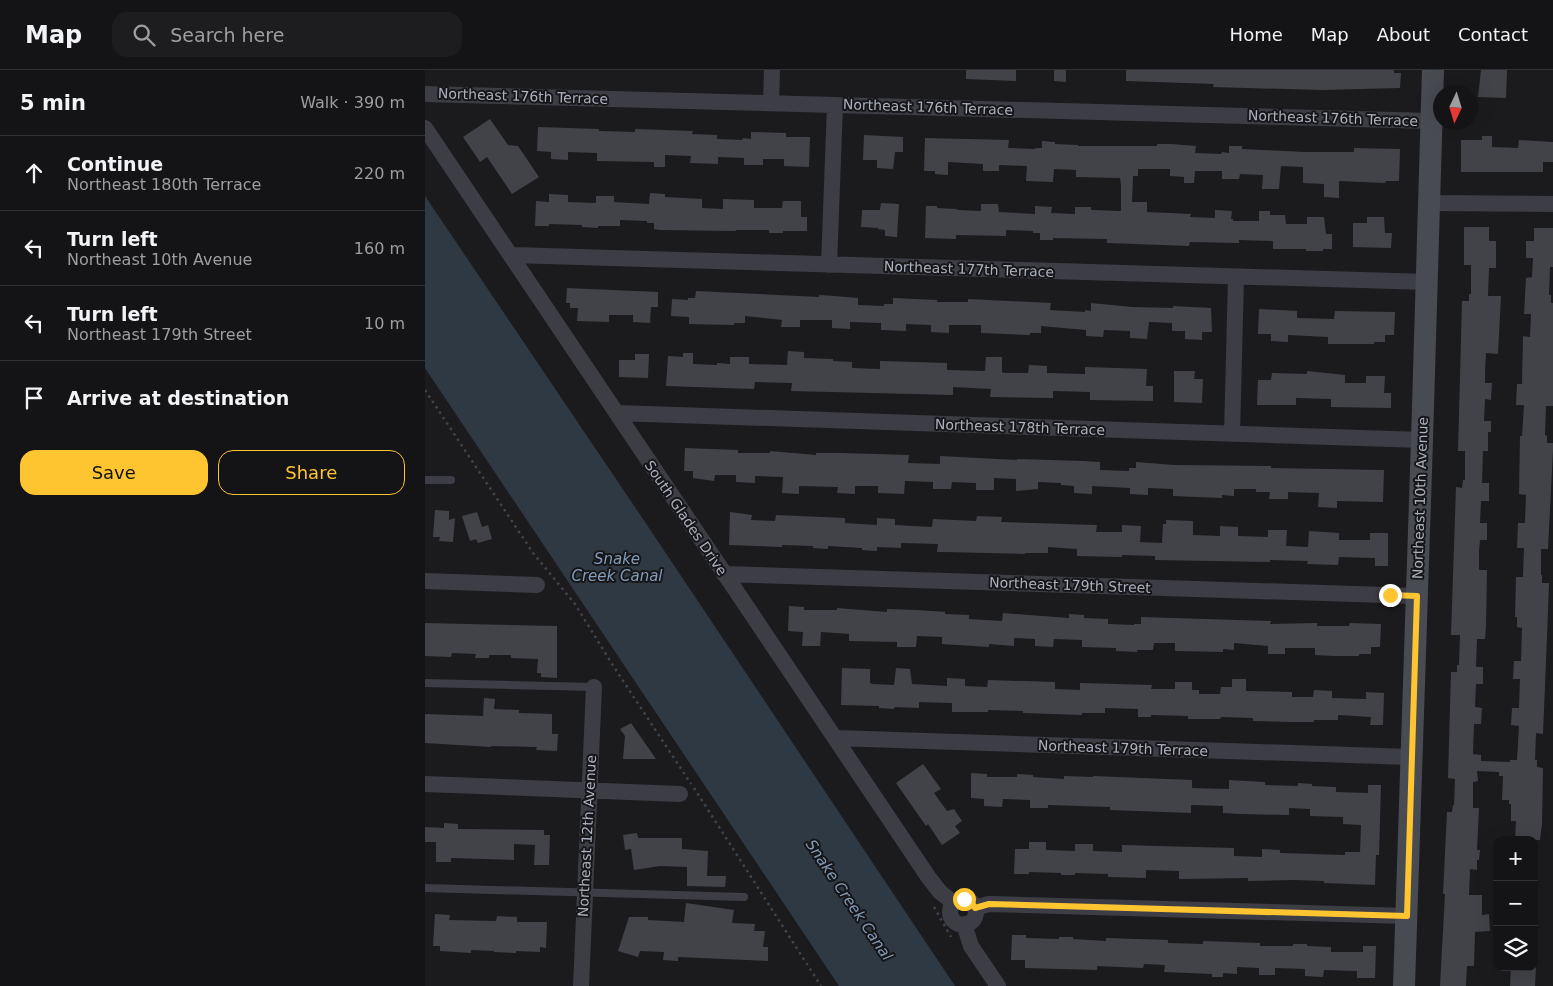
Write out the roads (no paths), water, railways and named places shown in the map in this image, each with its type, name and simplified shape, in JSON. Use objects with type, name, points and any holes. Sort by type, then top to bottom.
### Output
[{"type":"street","points":[[771,103],[772,70]]},
{"type":"street","name":"Northeast 10th Avenue","points":[[1404,986],[1423,440],[1433,70]]},
{"type":"street","name":"Northeast 176th Terrace","points":[[425,94],[1431,121]]},
{"type":"street","points":[[829,265],[835,105]]},
{"type":"street","name":"South Glades Drive","points":[[425,128],[929,878],[940,892],[954,903]]},
{"type":"street","points":[[1429,203],[1553,204]]},
{"type":"street","name":"Northeast 177th Terrace","points":[[512,255],[1427,282]]},
{"type":"street","points":[[1232,434],[1236,277]]},
{"type":"street","name":"Northeast 178th Terrace","points":[[617,413],[1423,440]]},
{"type":"street","name":"Northeast 179th Street","points":[[724,574],[1417,596]]},
{"type":"street","points":[[425,582],[537,585]]},
{"type":"street","name":"Northeast 12th Avenue","points":[[581,986],[594,687]]},
{"type":"street","name":"Northeast 179th Terrace","points":[[835,738],[1411,757]]},
{"type":"street","points":[[425,784],[679,794]]},
{"type":"street","points":[[960,899],[972,903],[975,908],[974,918],[968,924],[956,922],[951,916],[951,908],[960,899]]},
{"type":"street","points":[[975,908],[989,904],[1407,916]]},
{"type":"street","points":[[964,924],[971,946],[999,986]]},
{"type":"lane","points":[[425,480],[451,480]]},
{"type":"lane","points":[[425,682],[594,687]]},
{"type":"lane","points":[[425,888],[744,897]]},
{"type":"water","name":"Snake Creek Canal","points":[[425,196],[955,986],[839,986],[425,368]]}]
